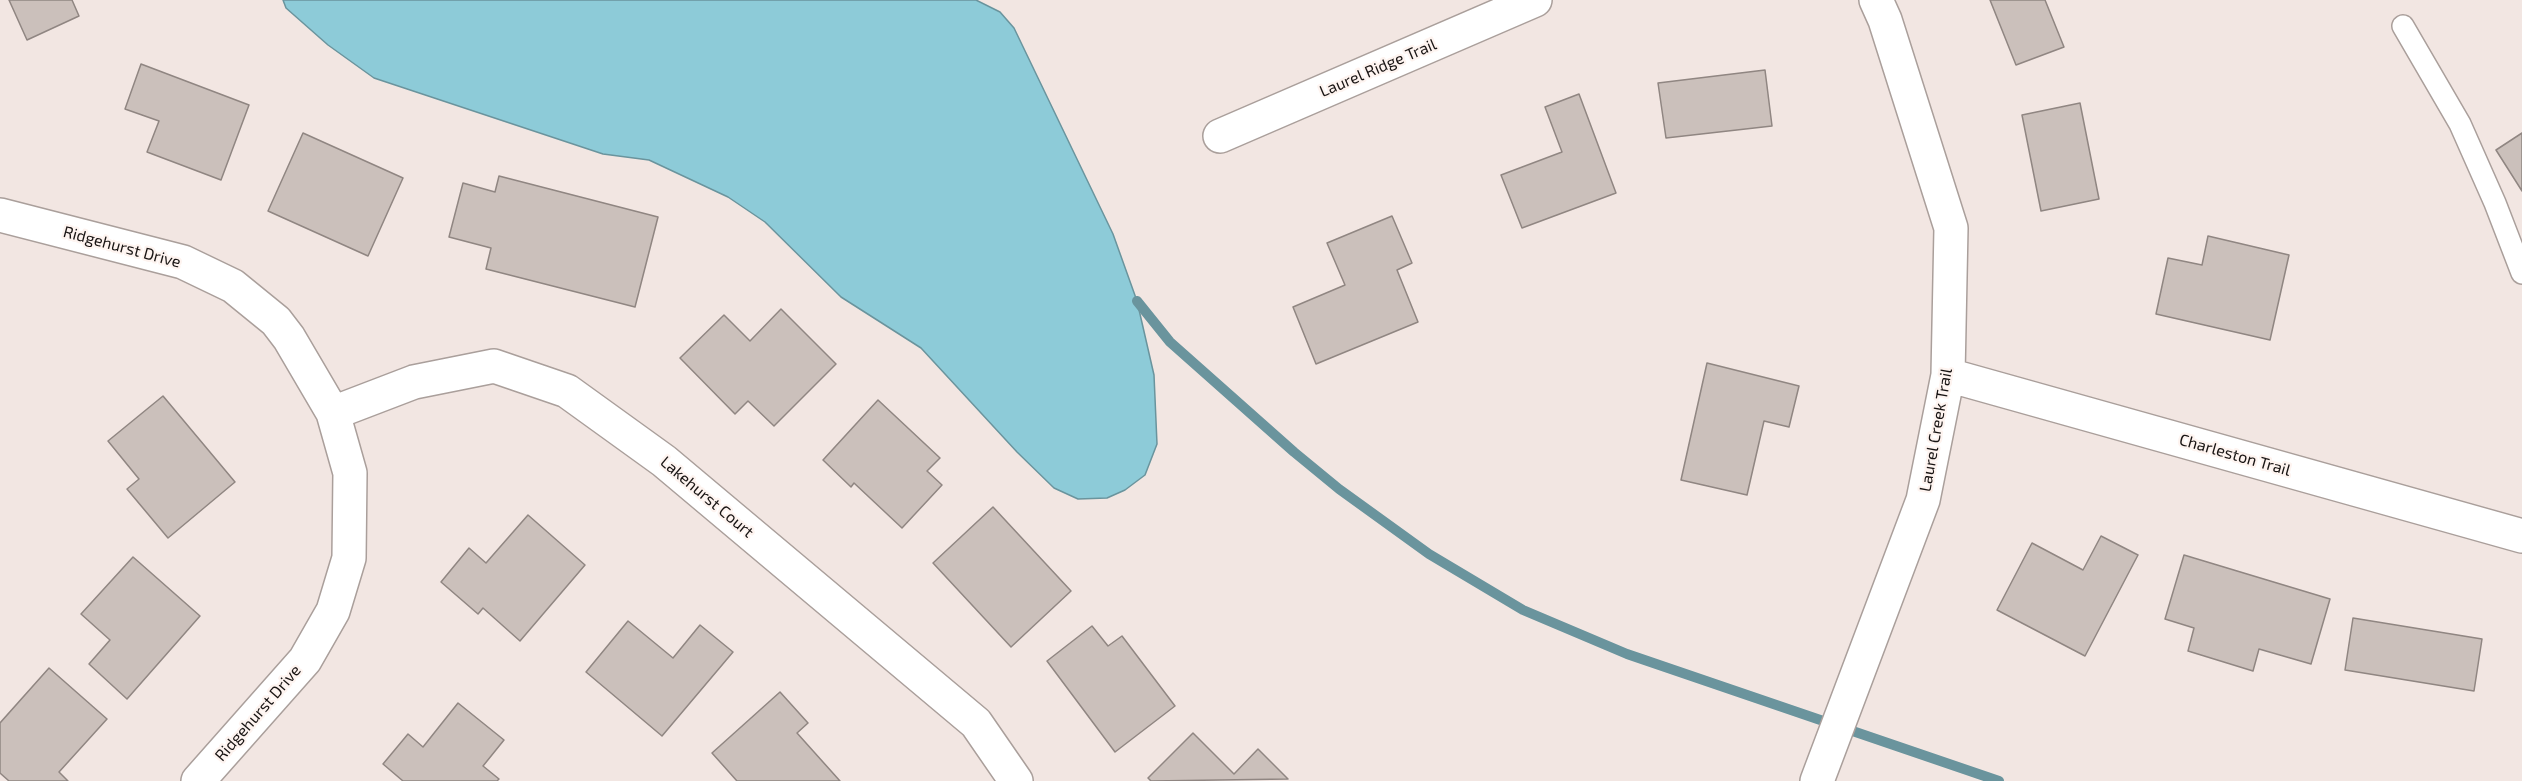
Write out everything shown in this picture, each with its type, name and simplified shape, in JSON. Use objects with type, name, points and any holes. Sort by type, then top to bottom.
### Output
[{"type":"street","name":"Laurel Ridge Trail","points":[[1220,136],[1535,0]]},
{"type":"street","name":"Laurel Creek Trail","points":[[1817,781],[1923,500],[1948,375],[1951,228],[1876,0]]},
{"type":"street","name":"Ridgehurst Drive","points":[[0,215],[183,262],[233,286],[276,321],[289,338],[333,413],[350,473],[349,558],[333,611],[305,660],[198,781]]},
{"type":"street","name":"Lakehurst Court","points":[[333,413],[414,382],[494,366],[567,391],[664,461],[976,723],[1016,781]]},
{"type":"street","name":"Charleston Trail","points":[[1948,375],[2522,536]]},
{"type":"lane","points":[[2403,26],[2460,124],[2495,203],[2522,273]]},
{"type":"water","points":[[283,0],[976,0],[1000,12],[1014,28],[1113,234],[1137,301],[1154,375],[1157,444],[1145,475],[1125,490],[1107,498],[1078,499],[1054,488],[1017,452],[921,348],[841,297],[765,222],[728,197],[649,160],[603,154],[374,78],[328,45],[286,8]]},
{"type":"building","points":[[9,0],[72,0],[79,16],[27,40]]},
{"type":"building","points":[[1990,0],[2045,0],[2064,47],[2016,65]]},
{"type":"building","points":[[141,64],[249,105],[221,180],[147,152],[159,121],[125,109]]},
{"type":"building","points":[[1765,70],[1772,126],[1666,138],[1658,83]]},
{"type":"building","points":[[1579,94],[1616,193],[1522,228],[1501,175],[1562,152],[1545,107]]},
{"type":"building","points":[[2080,103],[2099,199],[2041,211],[2022,115]]},
{"type":"building","points":[[303,133],[403,178],[368,256],[268,211]]},
{"type":"building","points":[[2522,133],[2522,191],[2496,150]]},
{"type":"building","points":[[499,176],[658,217],[635,307],[486,269],[491,248],[449,237],[463,183],[495,192]]},
{"type":"building","points":[[1392,216],[1412,263],[1397,270],[1418,322],[1316,364],[1293,307],[1345,285],[1327,243]]},
{"type":"building","points":[[2208,236],[2289,255],[2270,340],[2156,314],[2168,258],[2202,265]]},
{"type":"building","points":[[781,309],[836,364],[774,426],[748,401],[735,414],[680,358],[724,315],[750,341]]},
{"type":"building","points":[[1707,363],[1799,386],[1789,427],[1764,421],[1747,495],[1681,480]]},
{"type":"building","points":[[163,396],[235,482],[168,538],[127,489],[139,479],[108,441]]},
{"type":"building","points":[[878,400],[940,458],[927,471],[942,485],[902,528],[854,483],[851,487],[823,460]]},
{"type":"building","points":[[993,507],[1071,591],[1011,647],[933,563]]},
{"type":"building","points":[[528,515],[585,565],[520,641],[483,608],[478,614],[441,582],[469,548],[486,563]]},
{"type":"building","points":[[2101,536],[2138,555],[2085,656],[1997,610],[2032,543],[2083,570]]},
{"type":"building","points":[[2184,555],[2330,599],[2311,664],[2259,649],[2253,671],[2188,651],[2194,628],[2165,619]]},
{"type":"building","points":[[133,557],[200,616],[127,699],[89,664],[110,640],[81,614]]},
{"type":"building","points":[[2353,618],[2482,639],[2474,691],[2345,670]]},
{"type":"building","points":[[628,621],[673,658],[700,625],[733,652],[662,736],[586,672]]},
{"type":"building","points":[[1092,626],[1108,646],[1122,636],[1175,706],[1115,752],[1047,661]]},
{"type":"building","points":[[49,668],[107,719],[59,772],[68,781],[9,781],[0,773],[0,723]]},
{"type":"building","points":[[780,692],[808,723],[797,733],[840,781],[737,781],[712,753]]},
{"type":"building","points":[[458,703],[504,740],[483,766],[499,779],[497,781],[403,781],[383,764],[408,734],[423,747]]},
{"type":"building","points":[[1193,733],[1234,774],[1258,749],[1288,779],[1151,781],[1148,778]]},
{"type":"waterway","points":[[1137,301],[1170,342],[1339,489],[1429,554],[1523,610],[1627,654],[1999,781]]}]
